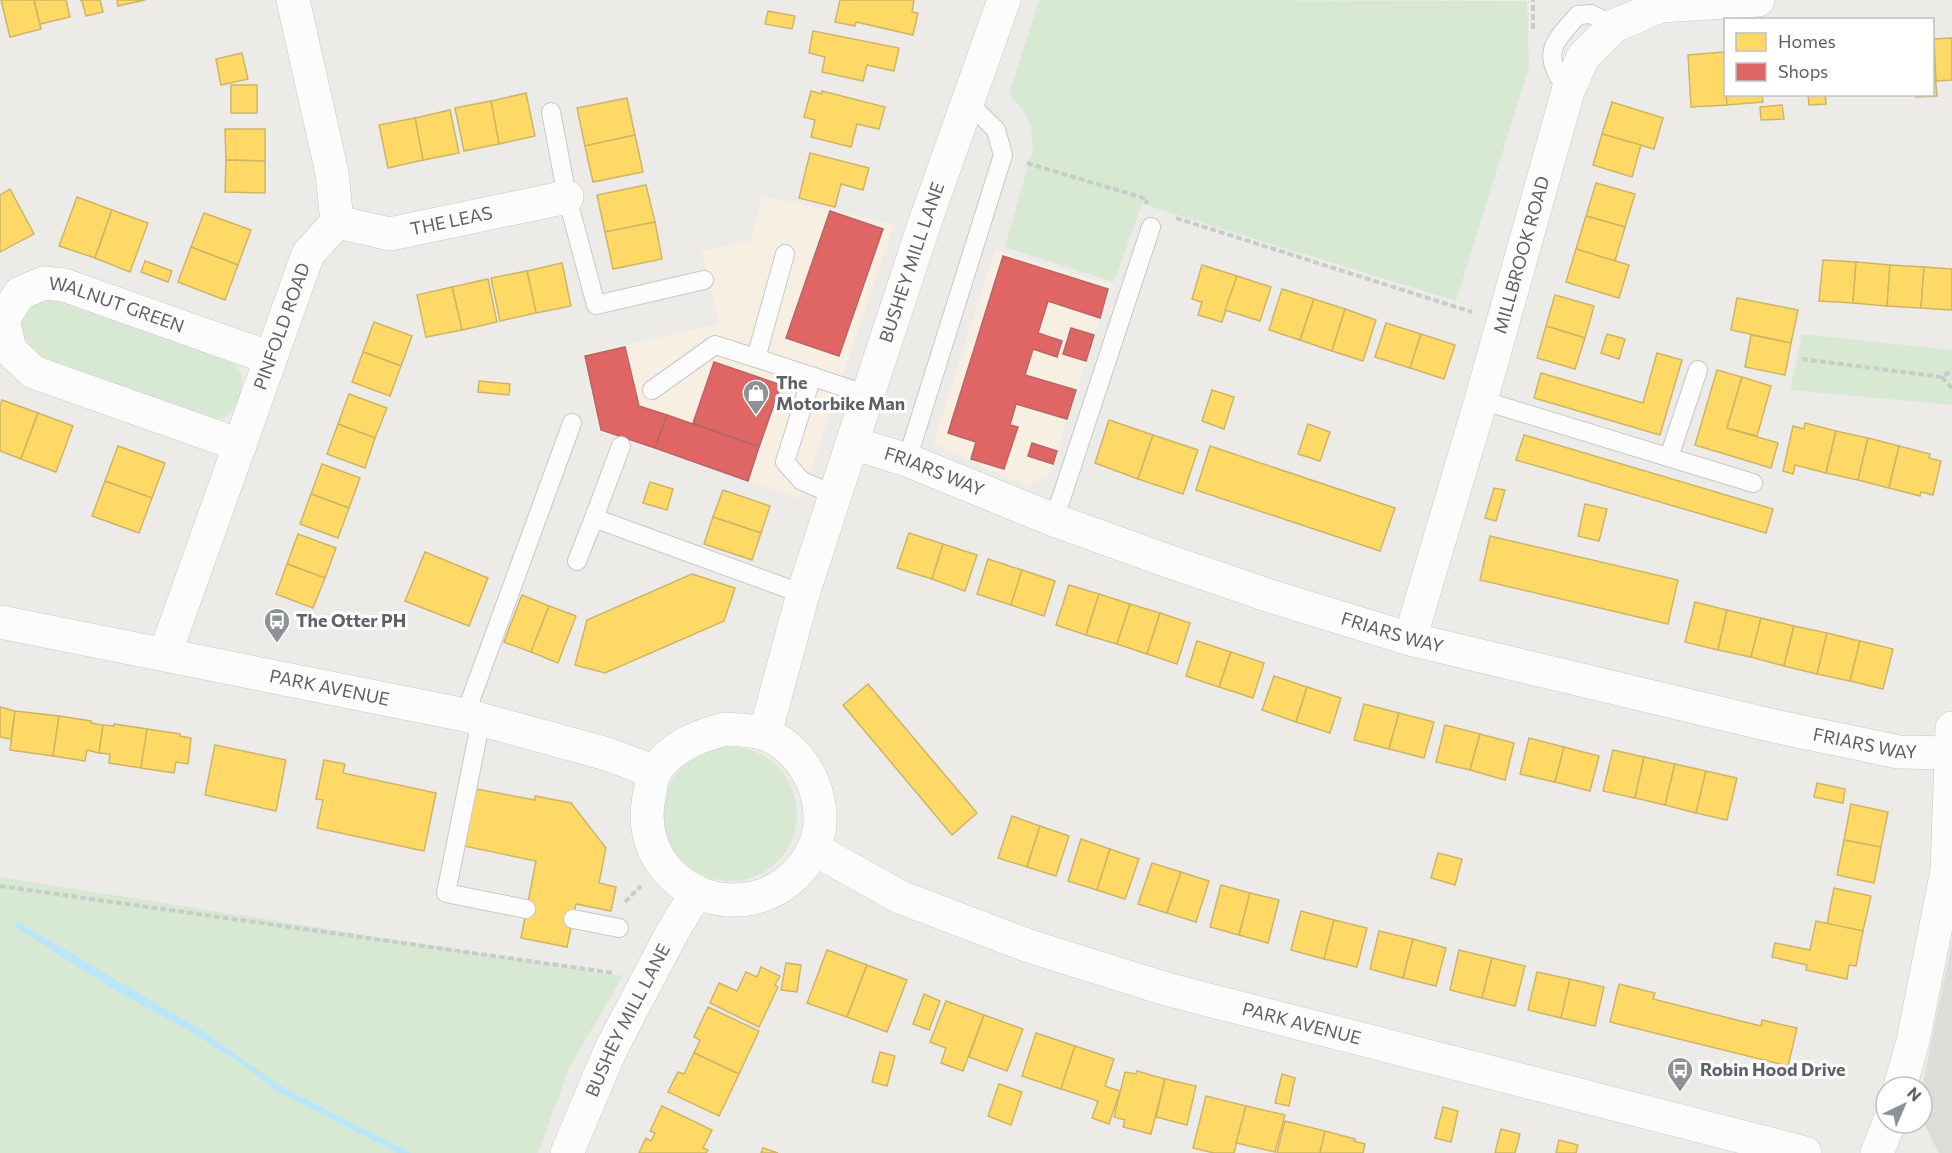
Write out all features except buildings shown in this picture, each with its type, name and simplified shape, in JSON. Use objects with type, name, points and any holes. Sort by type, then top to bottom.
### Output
[{"type":"street","points":[[293,0],[332,173],[337,222]]},
{"type":"street","name":"BUSHEY MILL LANE","points":[[765,734],[803,594],[835,495],[925,222],[1004,0]]},
{"type":"street","name":"MILLBROOK ROAD","points":[[1410,639],[1504,322],[1568,91],[1583,57],[1614,26],[1660,6],[1758,0]]},
{"type":"street","name":"THE LEAS","points":[[337,222],[390,234],[567,197]]},
{"type":"street","name":"PINFOLD ROAD","points":[[165,654],[308,254],[337,222]]},
{"type":"street","name":"WALNUT GREEN","points":[[240,445],[33,372],[10,350],[2,318],[20,293],[44,283],[64,285],[270,358]]},
{"type":"street","name":"FRIARS WAY","points":[[852,443],[907,460],[1054,520],[1259,592],[1410,639],[1774,726],[1899,752],[1951,740]]},
{"type":"street","name":"PARK AVENUE","points":[[0,622],[473,717],[607,754],[655,772]]},
{"type":"street","points":[[725,729],[765,734],[791,750],[810,774],[819,802],[819,828],[814,849],[791,880],[766,896],[736,902],[711,899],[696,893],[684,886],[662,865],[650,837],[647,807],[655,772],[671,754],[696,736],[725,729]]},
{"type":"street","points":[[1903,1075],[1913,1041],[1947,871],[1951,740]]},
{"type":"street","name":"PARK AVENUE","points":[[814,849],[900,897],[1029,946],[1166,989],[1805,1153]]},
{"type":"street","name":"BUSHEY MILL LANE","points":[[567,1153],[611,1049],[673,931],[696,893]]},
{"type":"street","points":[[1877,1153],[1884,1135]]},
{"type":"lane","points":[[907,460],[1003,155],[996,130],[968,102]]},
{"type":"lane","points":[[551,112],[567,197],[596,305],[704,280]]},
{"type":"lane","points":[[1054,520],[1151,219]]},
{"type":"lane","points":[[756,358],[785,254]]},
{"type":"lane","points":[[652,390],[716,345],[868,395]]},
{"type":"lane","points":[[1669,457],[1698,370]]},
{"type":"lane","points":[[812,376],[785,462],[802,481],[835,495]]},
{"type":"lane","points":[[1481,400],[1753,483]]},
{"type":"lane","points":[[526,909],[446,893],[473,717],[572,423]]},
{"type":"lane","points":[[577,561],[621,446]]},
{"type":"lane","points":[[594,518],[803,594]]},
{"type":"lane","points":[[573,919],[611,926]]},
{"type":"path","points":[[1003,155],[1147,199],[1144,208],[1151,219]]},
{"type":"path","points":[[1168,216],[1504,322]]},
{"type":"path","points":[[1802,359],[1942,377],[1952,388]]},
{"type":"path","points":[[1942,377],[1952,370]]},
{"type":"path","points":[[611,926],[662,865]]},
{"type":"path","points":[[0,886],[648,977]]},
{"type":"shaded area","points":[[763,196],[894,224],[801,499],[599,432],[583,354],[719,324],[702,251],[750,241]]},
{"type":"shaded area","points":[[995,250],[1111,285],[1049,476],[1027,486],[933,444]]},
{"type":"shaded area","points":[[1952,942],[1952,1153],[1939,1153],[1930,1135],[1934,1135],[1934,1075],[1925,1075]]},
{"type":"green space","points":[[1039,0],[1527,1],[1529,67],[1456,301],[1142,204],[1114,282],[1005,247],[1033,148],[1031,128],[1023,110],[1009,94]]},
{"type":"green space","points":[[43,295],[229,359],[239,370],[242,379],[237,403],[225,417],[206,420],[35,356],[19,333],[26,310],[32,302]]},
{"type":"green space","points":[[1802,334],[1952,350],[1952,405],[1790,390]]},
{"type":"green space","points":[[730,747],[756,752],[777,767],[792,788],[797,814],[792,840],[777,861],[756,876],[730,881],[704,876],[683,861],[668,840],[663,814],[668,788],[683,767],[704,752]]},
{"type":"green space","points":[[0,877],[623,976],[570,1066],[538,1153],[0,1153]]},
{"type":"water","points":[[18,922],[200,1029],[279,1085],[411,1153],[397,1153],[276,1091],[247,1068],[193,1033],[113,989],[15,927]]},
{"type":"place","name":"The Motorbike Man","points":[[756,416]]},
{"type":"place","name":"The Otter PH","points":[[277,644]]},
{"type":"place","name":"Robin Hood Drive","points":[[1680,1093]]}]
